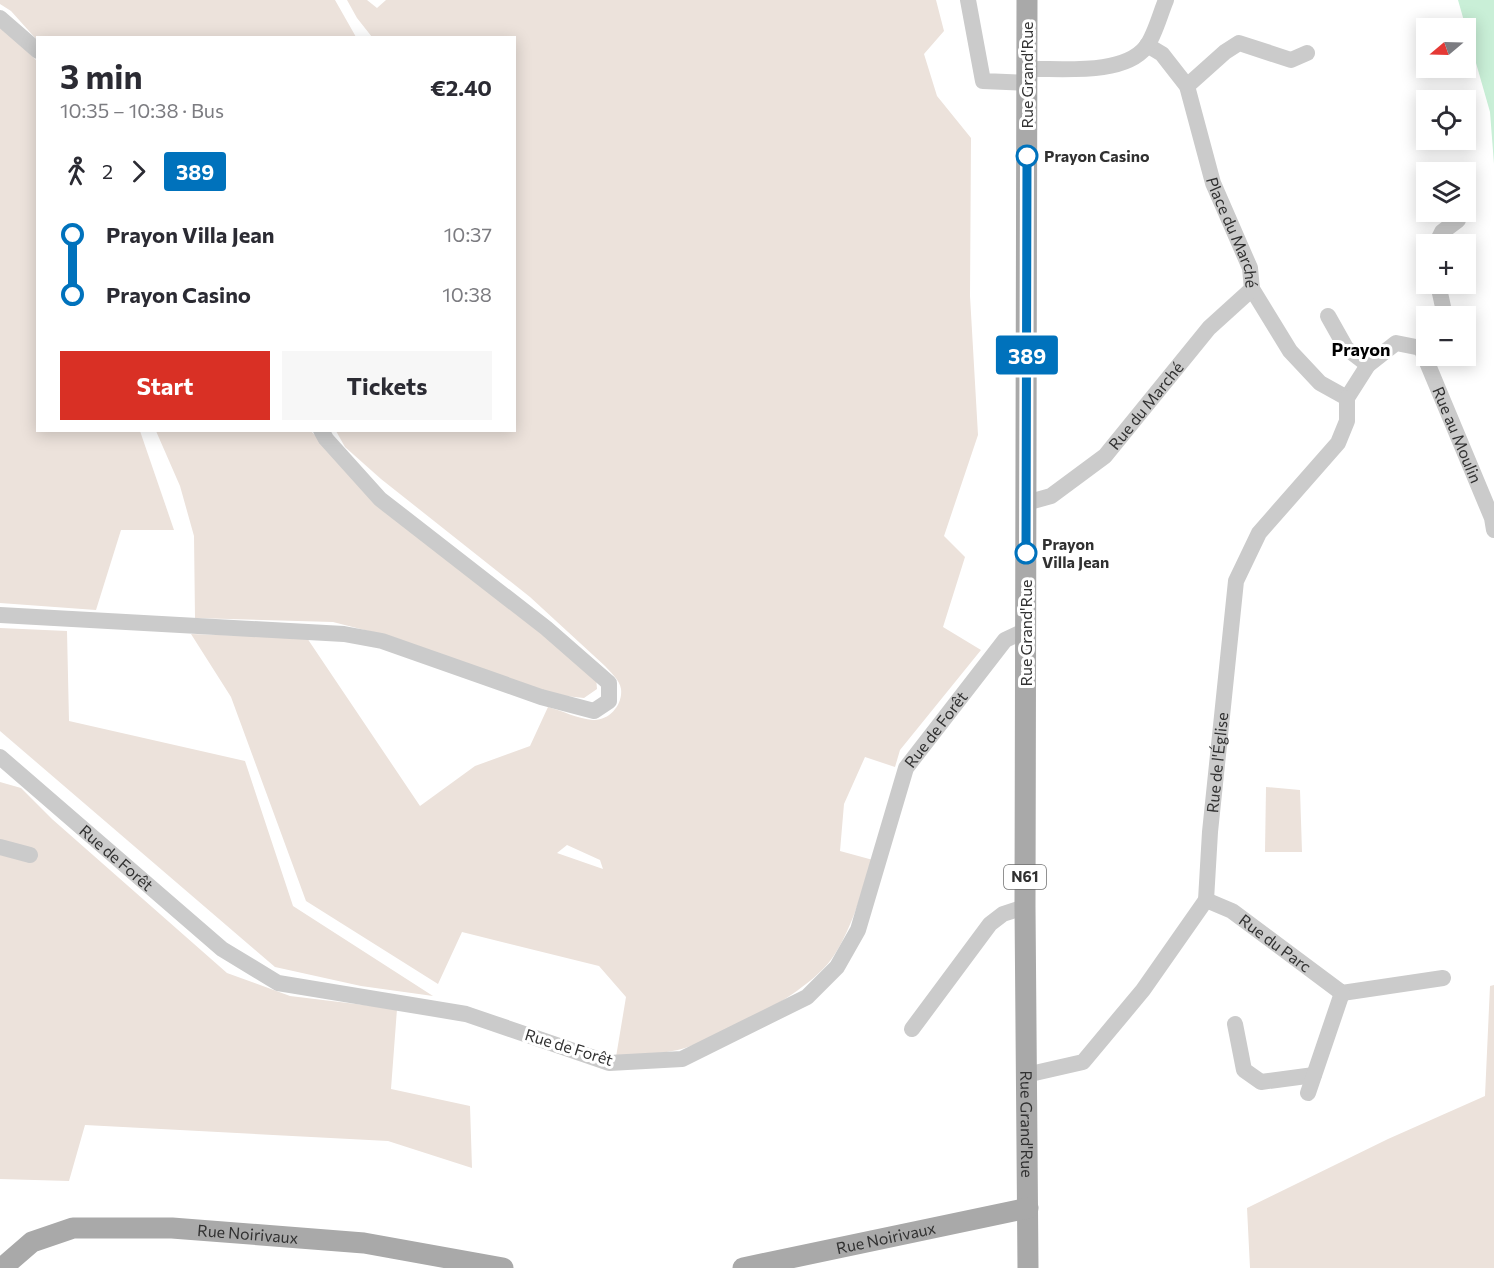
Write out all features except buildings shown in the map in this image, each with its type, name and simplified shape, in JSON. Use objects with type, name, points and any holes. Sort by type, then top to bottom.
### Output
[{"type":"main road","name":"Rue Grand'Rue","points":[[1027,0],[1025,907],[1028,1268]]},
{"type":"main road","name":"Rue Noirivaux","points":[[743,1268],[1028,1208]]},
{"type":"main road","name":"Rue Noirivaux","points":[[2,1268],[32,1242],[73,1228],[172,1228],[364,1244],[503,1268]]},
{"type":"street","points":[[968,0],[984,81],[1123,63],[1137,56],[1147,45],[1166,0]]},
{"type":"street","points":[[0,18],[36,49]]},
{"type":"street","points":[[1187,86],[1239,43],[1290,60],[1307,53]]},
{"type":"street","name":"Place du Marché","points":[[1147,45],[1162,54],[1187,86],[1213,183],[1250,268],[1256,296],[1297,359],[1320,383],[1347,398]]},
{"type":"street","points":[[1441,234],[1455,222]]},
{"type":"street","name":"Rue du Marché","points":[[1026,503],[1052,496],[1105,456],[1209,328],[1256,296]]},
{"type":"street","points":[[1328,316],[1347,348],[1368,365]]},
{"type":"street","points":[[1347,398],[1368,365],[1396,343],[1416,344]]},
{"type":"street","name":"Rue au Moulin","points":[[1432,366],[1492,518],[1494,530]]},
{"type":"street","name":"Rue de l'Église","points":[[1206,900],[1210,832],[1236,581],[1259,533],[1338,443],[1347,421],[1347,398]]},
{"type":"street","points":[[0,615],[344,634],[382,641],[541,697],[594,711],[609,701],[609,683],[546,628],[380,500],[322,432]]},
{"type":"street","name":"Rue de Forêt","points":[[0,757],[222,949],[278,983],[466,1014],[609,1063],[682,1059],[807,997],[837,967],[858,930],[906,768],[1005,640],[1026,630]]},
{"type":"street","points":[[0,847],[30,855]]},
{"type":"street","points":[[1026,1075],[1083,1062],[1143,990],[1206,900]]},
{"type":"street","name":"Rue du Parc","points":[[1206,900],[1232,911],[1342,993]]},
{"type":"street","points":[[912,1029],[990,924],[1003,914],[1025,907]]},
{"type":"street","points":[[1308,1093],[1342,993],[1443,978]]},
{"type":"street","points":[[1235,1024],[1244,1070],[1261,1082],[1314,1075]]},
{"type":"shaded area","points":[[0,0],[335,0],[355,36],[36,36],[36,39],[11,11],[0,4]]},
{"type":"shaded area","points":[[347,0],[367,0],[377,8],[386,0],[936,0],[944,31],[924,54],[937,96],[971,138],[970,296],[978,435],[944,536],[965,557],[943,627],[981,650],[900,750],[895,767],[865,757],[844,804],[840,851],[873,860],[844,939],[830,961],[802,987],[763,1012],[721,1034],[685,1048],[661,1053],[616,1057],[626,997],[599,966],[462,932],[438,984],[306,901],[231,697],[191,634],[307,638],[420,806],[475,766],[530,746],[548,707],[582,718],[599,720],[614,711],[620,701],[621,689],[617,679],[605,666],[530,597],[381,479],[345,447],[337,432],[516,432],[516,36],[371,36]],"holes":[[[567,845],[600,860],[603,869],[557,853]]]},
{"type":"shaded area","points":[[1458,0],[1494,0],[1494,164],[1490,112],[1476,63],[1476,18],[1463,18]]},
{"type":"shaded area","points":[[0,24],[36,60],[36,432],[140,432],[174,530],[121,530],[96,610],[0,603]]},
{"type":"shaded area","points":[[156,432],[312,432],[370,497],[596,677],[597,689],[584,698],[556,695],[392,637],[333,622],[195,618],[194,536],[180,486]]},
{"type":"shaded area","points":[[0,628],[67,631],[69,721],[245,761],[293,906],[433,996],[361,986],[275,967],[0,731]]},
{"type":"shaded area","points":[[0,782],[21,788],[52,819],[227,973],[290,996],[397,1009],[391,1089],[470,1106],[472,1168],[388,1141],[85,1125],[69,1181],[0,1179]]},
{"type":"shaded area","points":[[1266,787],[1300,790],[1302,852],[1265,852]]},
{"type":"shaded area","points":[[1494,985],[1494,1268],[1250,1268],[1247,1208],[1388,1139],[1485,1096],[1490,986]]},
{"type":"bus line","name":"389","points":[[1026,553],[1027,156]]},
{"type":"place","name":"Prayon Casino","points":[[1027,156]]},
{"type":"place","name":"Prayon Villa Jean","points":[[1026,553]]},
{"type":"district","name":"Prayon","points":[[1361,350]]}]
